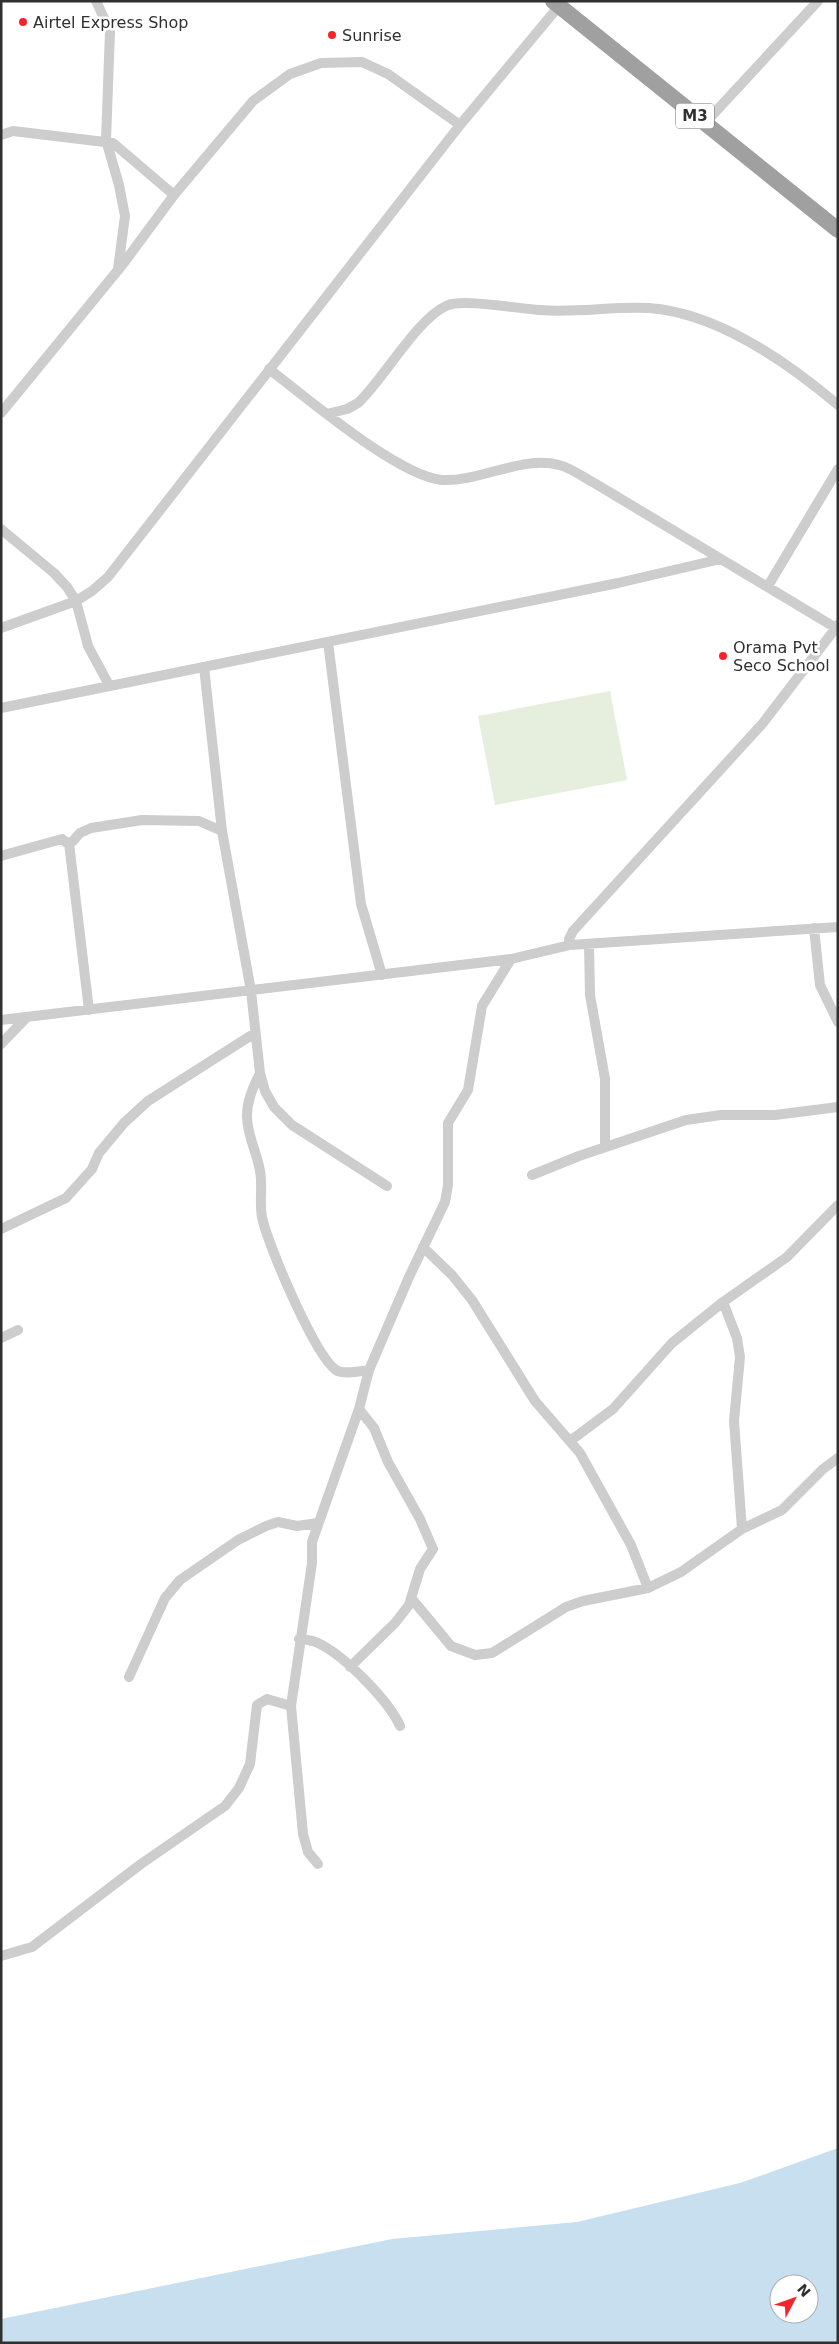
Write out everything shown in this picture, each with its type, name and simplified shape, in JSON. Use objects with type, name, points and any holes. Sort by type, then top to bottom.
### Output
[{"type":"highway","name":"M3","points":[[556,4],[838,230]]},
{"type":"street","points":[[96,1],[110,31],[106,140],[119,185],[125,216],[118,270]]},
{"type":"street","points":[[705,123],[818,1]]},
{"type":"street","points":[[1,628],[54,607],[76,602],[108,577],[556,4]]},
{"type":"street","points":[[1,413],[118,270],[174,195],[253,101],[290,74],[321,63],[362,62],[388,74],[460,126]]},
{"type":"street","points":[[1,135],[13,131],[106,140],[119,147],[174,195]]},
{"type":"street","points":[[326,414],[347,410],[358,404],[408,342],[433,316],[446,306],[462,304],[541,310],[648,308],[687,315],[754,343],[792,369],[838,405]]},
{"type":"street","points":[[270,369],[326,414],[398,464],[425,476],[442,480],[459,479],[531,464],[559,465],[837,626],[763,723],[573,931],[569,939],[570,946]]},
{"type":"street","points":[[768,586],[838,469]]},
{"type":"street","points":[[1,529],[68,587],[76,602],[88,646],[110,685]]},
{"type":"street","points":[[1,708],[618,583],[721,559]]},
{"type":"street","points":[[328,642],[361,904],[382,975]]},
{"type":"street","points":[[204,667],[222,831],[251,991],[260,1074],[269,1099],[282,1116],[387,1186]]},
{"type":"street","points":[[69,843],[80,833],[91,828],[142,820],[199,821],[222,831]]},
{"type":"street","points":[[1,856],[62,839],[69,843]]},
{"type":"street","points":[[69,843],[89,1010]]},
{"type":"street","points":[[1,1020],[511,959],[570,946],[838,927]]},
{"type":"street","points":[[814,928],[820,985],[838,1022]]},
{"type":"street","points":[[590,944],[590,995],[605,1079],[605,1147]]},
{"type":"street","points":[[318,1864],[308,1852],[304,1834],[291,1706],[299,1639],[312,1563],[312,1542],[359,1409],[369,1370],[445,1202],[448,1185],[446,1128],[450,1118],[468,1090],[482,1006],[511,959]]},
{"type":"street","points":[[1,1044],[26,1018]]},
{"type":"street","points":[[1,1229],[66,1198],[92,1168],[99,1153],[124,1123],[148,1101],[255,1033]]},
{"type":"street","points":[[260,1074],[248,1100],[247,1124],[260,1170],[262,1216],[269,1242],[299,1309],[324,1356],[336,1370],[348,1372],[369,1370]]},
{"type":"street","points":[[532,1175],[605,1147],[686,1120],[776,1115],[838,1107]]},
{"type":"street","points":[[570,1441],[613,1409],[672,1343],[723,1302],[787,1257],[838,1205]]},
{"type":"street","points":[[423,1247],[452,1275],[472,1300],[534,1402],[580,1453],[623,1530],[648,1588]]},
{"type":"street","points":[[723,1302],[737,1338],[740,1357],[734,1421],[742,1529]]},
{"type":"street","points":[[1,1338],[18,1330]]},
{"type":"street","points":[[350,1667],[395,1623],[412,1599],[420,1569],[431,1554],[433,1546],[388,1462],[374,1428],[359,1409]]},
{"type":"street","points":[[412,1599],[451,1646],[467,1653],[492,1654],[566,1607],[583,1601],[648,1588],[681,1572],[742,1529],[782,1510],[818,1473],[838,1458]]},
{"type":"street","points":[[129,1677],[165,1598],[180,1580],[238,1540],[266,1526],[278,1522],[297,1526],[318,1523]]},
{"type":"street","points":[[299,1639],[323,1646],[350,1667],[384,1700],[400,1726]]},
{"type":"street","points":[[1,1956],[32,1947],[135,1869],[225,1806],[238,1788],[250,1764],[257,1705],[267,1698],[291,1706]]},
{"type":"green space","points":[[610,691],[627,780],[495,805],[478,716]]},
{"type":"water","points":[[838,2148],[838,2343],[1,2343],[1,2319],[392,2239],[577,2222],[740,2183]]},
{"type":"place","name":"Airtel Express Shop","points":[[23,22]]},
{"type":"place","name":"Sunrise","points":[[332,35]]},
{"type":"place","name":"Orama Pvt Seco School","points":[[723,656]]}]
